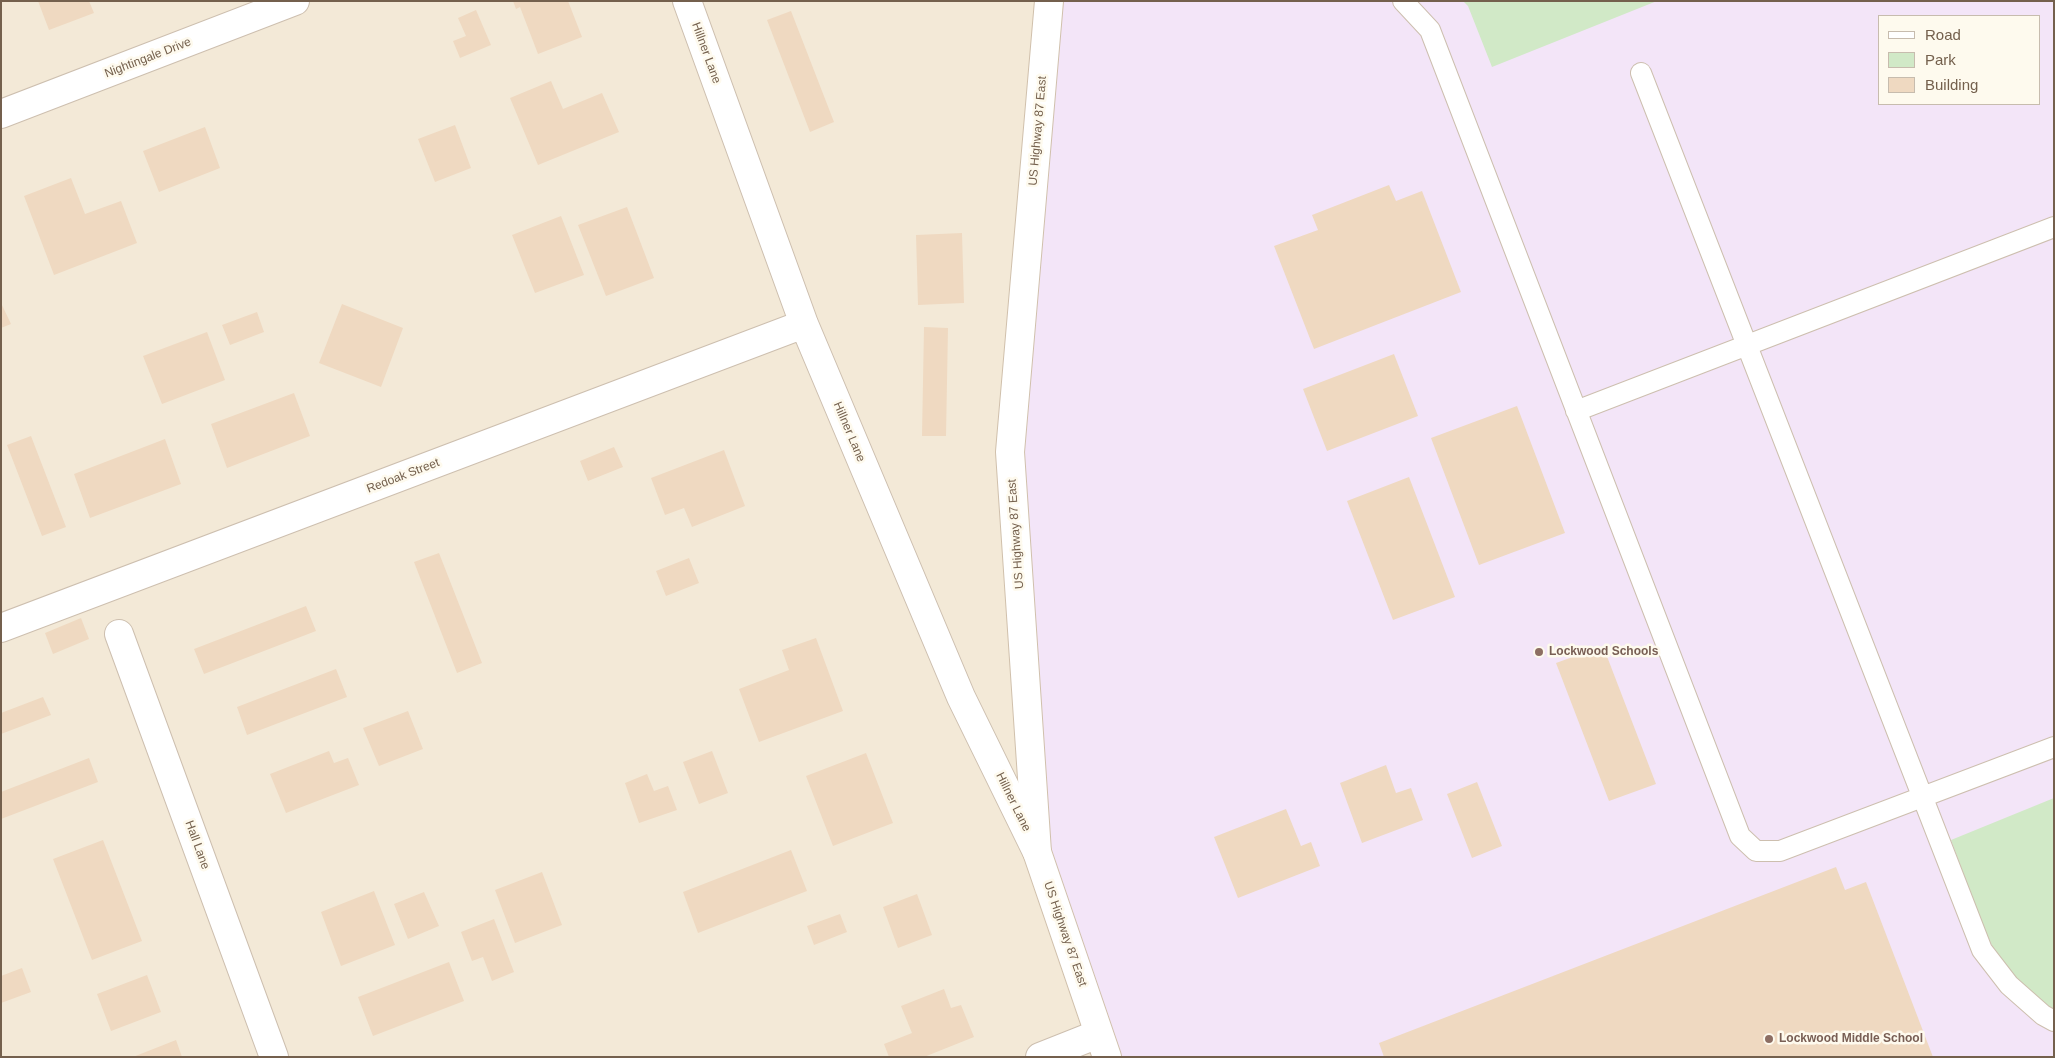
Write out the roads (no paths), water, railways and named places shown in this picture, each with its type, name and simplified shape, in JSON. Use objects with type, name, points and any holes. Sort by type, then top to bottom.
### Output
[{"type":"street","name":"Nightingale Drive","points":[[1,114],[295,1]]},
{"type":"street","name":"Hillner Lane","points":[[687,1],[804,324],[961,697],[1037,852]]},
{"type":"street","name":"US Highway 87 East","points":[[1049,1],[1010,452],[1037,852],[1103,1045]]},
{"type":"street","name":"Redoak Street","points":[[1,628],[804,324]]},
{"type":"street","name":"Hall Lane","points":[[119,634],[274,1057]]},
{"type":"street","points":[[1040,1057],[1103,1045]]},
{"type":"lane","points":[[1403,1],[1430,30],[1740,836],[1756,851],[1780,851],[2054,747]]},
{"type":"lane","points":[[1641,73],[1924,796],[1982,950],[2009,985],[2043,1015],[2054,1021]]},
{"type":"lane","points":[[1576,411],[2054,227]]},
{"type":"place","name":"Lockwood Schools","points":[[1539,652]]},
{"type":"place","name":"Lockwood Middle School","points":[[1769,1039]]}]
